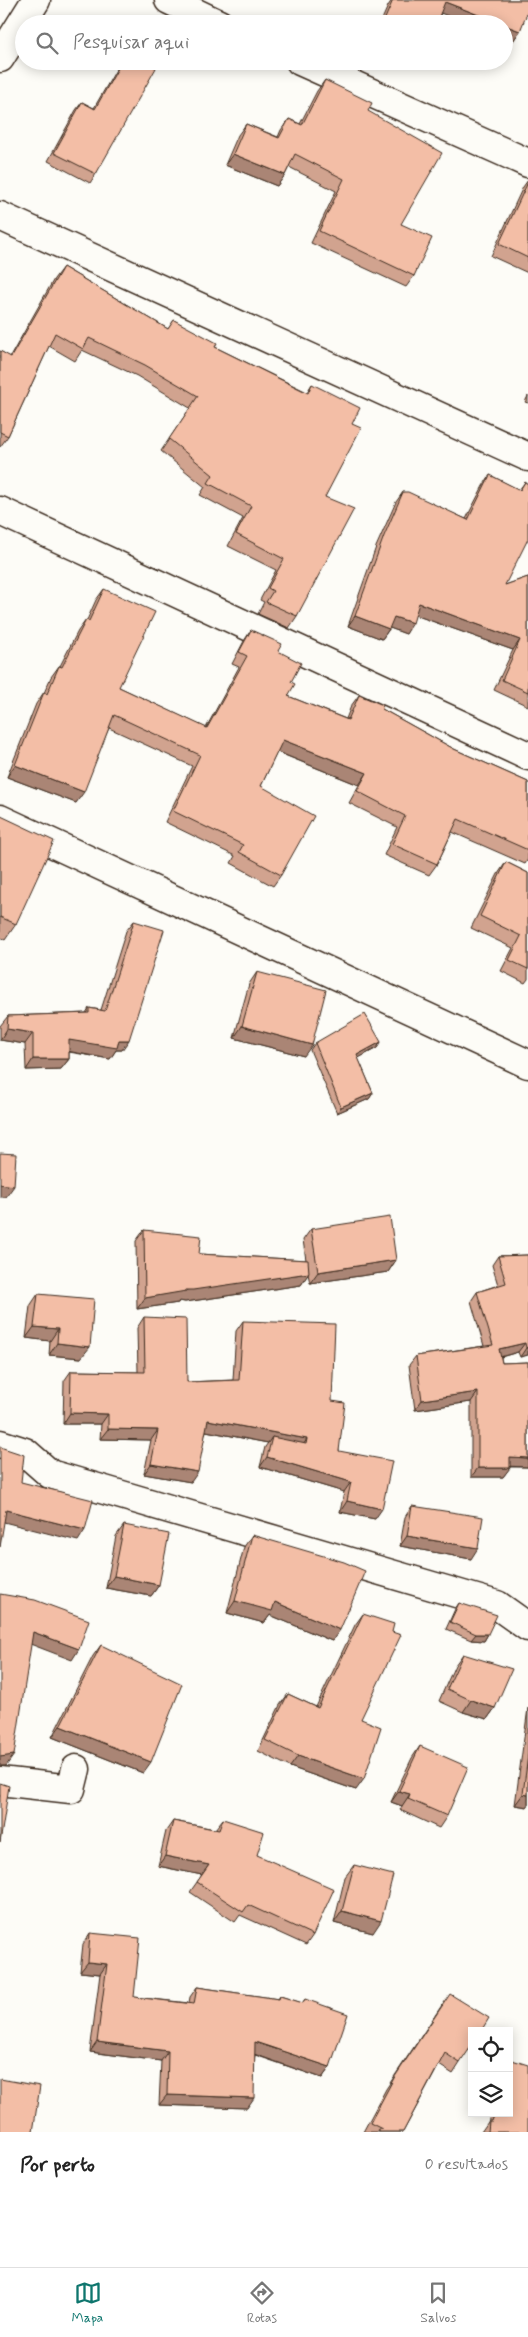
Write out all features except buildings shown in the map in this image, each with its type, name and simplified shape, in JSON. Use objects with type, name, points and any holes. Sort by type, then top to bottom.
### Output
[{"type":"street","points":[[27,15],[36,0]]},
{"type":"street","points":[[169,0],[201,15]]},
{"type":"street","points":[[0,58],[15,34]]},
{"type":"street","points":[[320,70],[528,163]]},
{"type":"street","points":[[0,216],[528,457]]},
{"type":"street","points":[[0,511],[528,756]]},
{"type":"street","points":[[0,819],[528,1064]]},
{"type":"street","points":[[0,1444],[25,1452],[50,1474],[497,1605],[528,1627]]},
{"type":"street","points":[[0,1781],[71,1789],[76,1769]]}]
